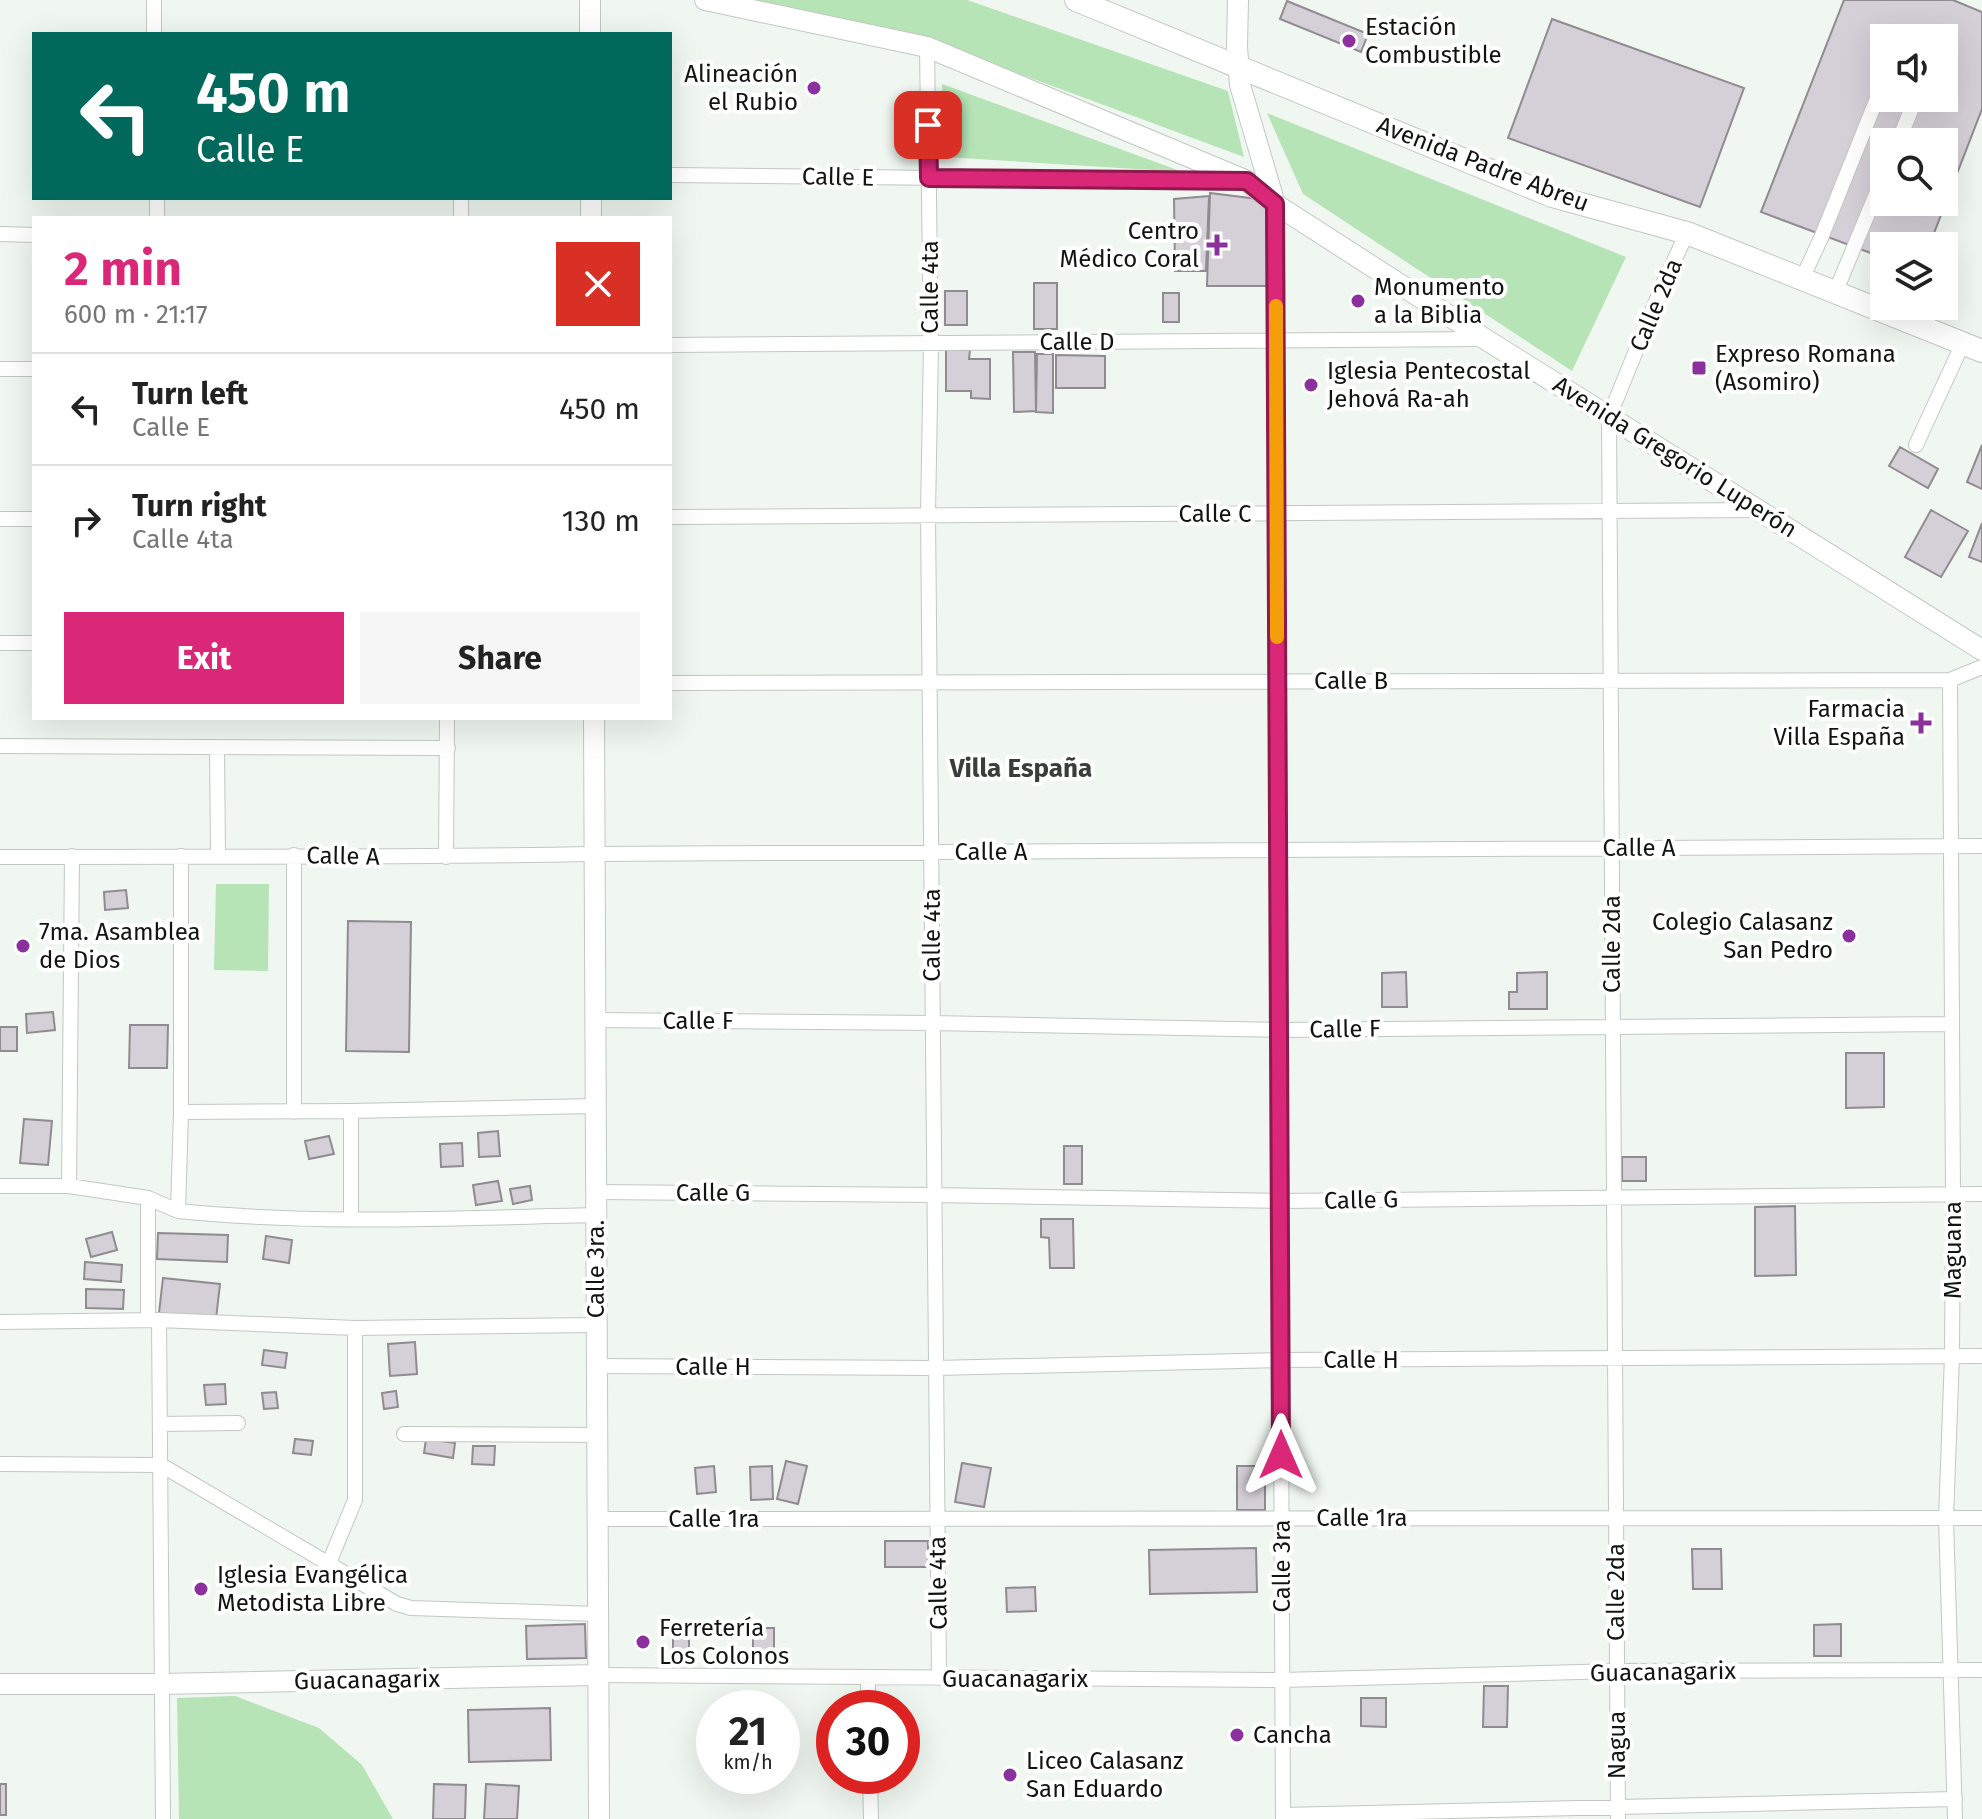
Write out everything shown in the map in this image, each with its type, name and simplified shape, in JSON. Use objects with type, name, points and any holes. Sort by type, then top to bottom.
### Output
[{"type":"main road","points":[[590,0],[590,32]]},
{"type":"main road","name":"Avenida Gregorio Luperón","points":[[705,0],[927,47],[1247,181],[1275,204],[1485,339],[1982,650]]},
{"type":"main road","name":"Avenida Padre Abreu","points":[[1076,0],[1552,196],[1687,233],[1972,347]]},
{"type":"main road","points":[[1238,0],[1240,85],[1275,204]]},
{"type":"main road","name":"Calle 3ra.","points":[[594,720],[599,1819]]},
{"type":"main road","name":"Guacanagarix","points":[[0,1684],[162,1684],[598,1675]]},
{"type":"street","points":[[154,0],[154,32]]},
{"type":"street","name":"Calle 4ta","points":[[927,47],[931,343],[929,682],[939,1678]]},
{"type":"street","points":[[1802,279],[1872,112]]},
{"type":"street","name":"Calle E","points":[[672,175],[1247,181]]},
{"type":"street","name":"Calle 3ra","points":[[1275,204],[1283,1817]]},
{"type":"street","points":[[1835,293],[1870,209]]},
{"type":"street","name":"Calle 2da","points":[[1617,1671],[1609,417],[1687,233]]},
{"type":"street","points":[[0,234],[32,235]]},
{"type":"street","name":"Calle D","points":[[672,345],[1485,339]]},
{"type":"street","points":[[1916,445],[1972,347]]},
{"type":"street","points":[[0,369],[32,369]]},
{"type":"street","name":"Calle C","points":[[672,517],[1760,510]]},
{"type":"street","points":[[0,519],[32,519]]},
{"type":"street","points":[[0,643],[32,643]]},
{"type":"street","name":"Calle B","points":[[672,683],[1950,680],[1982,667]]},
{"type":"street","name":"Maguana","points":[[1950,680],[1953,1195],[1952,1356],[1946,1518],[1955,1819]]},
{"type":"street","points":[[446,857],[447,720]]},
{"type":"street","points":[[0,746],[448,748]]},
{"type":"street","points":[[217,747],[218,856]]},
{"type":"street","name":"Calle A","points":[[0,857],[446,857],[1982,846]]},
{"type":"street","points":[[294,855],[294,1112]]},
{"type":"street","points":[[69,1186],[72,856]]},
{"type":"street","points":[[178,1211],[181,856]]},
{"type":"street","name":"Calle F","points":[[595,1020],[1279,1030],[1952,1024]]},
{"type":"street","points":[[181,1112],[595,1106]]},
{"type":"street","points":[[351,1111],[351,1219]]},
{"type":"street","points":[[0,1186],[69,1186],[148,1198],[178,1211],[218,1215],[351,1219],[596,1215]]},
{"type":"street","name":"Calle G","points":[[596,1192],[1280,1201],[1982,1194]]},
{"type":"street","points":[[148,1198],[161,1465],[163,1819]]},
{"type":"street","points":[[0,1322],[154,1320],[355,1328],[596,1325]]},
{"type":"street","points":[[329,1563],[355,1500],[355,1328]]},
{"type":"street","name":"Calle H","points":[[597,1366],[936,1368],[1281,1360],[1982,1356]]},
{"type":"street","points":[[160,1424],[238,1423]]},
{"type":"street","points":[[404,1434],[597,1435]]},
{"type":"street","points":[[0,1464],[161,1465],[397,1604],[411,1608],[598,1614]]},
{"type":"street","name":"Calle 1ra","points":[[597,1519],[1982,1518]]},
{"type":"street","name":"Guacanagarix","points":[[598,1675],[1282,1680],[1617,1671],[1982,1670]]},
{"type":"street","name":"Nagua","points":[[1617,1671],[1618,1813]]},
{"type":"street","points":[[868,1678],[868,1690]]},
{"type":"street","points":[[870,1794],[871,1819]]},
{"type":"street","points":[[1283,1817],[1618,1813],[1955,1799]]},
{"type":"green space","points":[[743,0],[967,0],[1228,91],[1244,157],[915,35]]},
{"type":"green space","points":[[942,84],[1183,172],[945,157]]},
{"type":"green space","points":[[1267,113],[1626,257],[1572,371],[1303,194]]},
{"type":"green space","points":[[216,884],[269,884],[268,971],[214,970]]},
{"type":"green space","points":[[235,1696],[319,1728],[362,1765],[393,1819],[179,1819],[177,1698]]},
{"type":"building","points":[[1844,0],[1953,0],[1982,12],[1982,109],[1958,171],[1958,128],[1870,128],[1870,216],[1941,216],[1934,232],[1870,232],[1870,253],[1761,212]]},
{"type":"building","points":[[1287,1],[1368,34],[1361,52],[1280,19]]},
{"type":"building","points":[[1552,19],[1744,88],[1700,207],[1508,138]]},
{"type":"building","points":[[1210,193],[1266,200],[1272,205],[1272,286],[1207,286]]},
{"type":"building","points":[[1209,196],[1206,271],[1175,271],[1174,199]]},
{"type":"building","points":[[1034,283],[1057,283],[1057,329],[1034,329]]},
{"type":"building","points":[[945,291],[967,291],[967,325],[945,325]]},
{"type":"building","points":[[1163,293],[1179,293],[1179,322],[1163,322]]},
{"type":"building","points":[[946,350],[970,350],[969,359],[990,359],[990,399],[971,398],[971,391],[946,391]]},
{"type":"building","points":[[1013,352],[1035,352],[1036,411],[1014,412]]},
{"type":"building","points":[[1037,354],[1053,354],[1053,413],[1036,412]]},
{"type":"building","points":[[1056,355],[1105,356],[1105,388],[1056,388]]},
{"type":"building","points":[[1982,445],[1982,489],[1967,482]]},
{"type":"building","points":[[1900,447],[1938,469],[1928,488],[1889,466]]},
{"type":"building","points":[[1931,510],[1968,531],[1941,577],[1905,557]]},
{"type":"building","points":[[1982,523],[1982,562],[1969,557]]},
{"type":"building","points":[[126,890],[128,908],[105,910],[104,892]]},
{"type":"building","points":[[348,921],[411,922],[409,1052],[346,1051]]},
{"type":"building","points":[[1406,972],[1407,1007],[1382,1007],[1382,973]]},
{"type":"building","points":[[1547,972],[1547,1009],[1509,1009],[1509,992],[1517,992],[1517,973]]},
{"type":"building","points":[[53,1012],[55,1030],[27,1033],[26,1014]]},
{"type":"building","points":[[130,1025],[168,1025],[167,1068],[129,1068]]},
{"type":"building","points":[[0,1027],[17,1027],[17,1051],[0,1051]]},
{"type":"building","points":[[1846,1053],[1884,1053],[1884,1107],[1846,1108]]},
{"type":"building","points":[[24,1119],[52,1121],[48,1165],[20,1163]]},
{"type":"building","points":[[498,1131],[500,1156],[479,1157],[478,1133]]},
{"type":"building","points":[[329,1136],[334,1154],[309,1159],[305,1141]]},
{"type":"building","points":[[462,1143],[463,1166],[441,1167],[440,1144]]},
{"type":"building","points":[[1064,1146],[1082,1146],[1082,1184],[1064,1184]]},
{"type":"building","points":[[1622,1157],[1646,1157],[1646,1181],[1622,1181]]},
{"type":"building","points":[[498,1181],[502,1201],[476,1205],[473,1185]]},
{"type":"building","points":[[530,1186],[532,1200],[513,1204],[510,1189]]},
{"type":"building","points":[[1795,1206],[1796,1275],[1755,1276],[1755,1207]]},
{"type":"building","points":[[1041,1219],[1073,1219],[1074,1268],[1050,1268],[1049,1238],[1041,1237]]},
{"type":"building","points":[[112,1232],[117,1250],[91,1257],[86,1239]]},
{"type":"building","points":[[158,1233],[228,1235],[227,1262],[157,1259]]},
{"type":"building","points":[[266,1236],[292,1240],[289,1263],[263,1259]]},
{"type":"building","points":[[85,1262],[122,1265],[121,1282],[84,1279]]},
{"type":"building","points":[[163,1278],[220,1284],[216,1319],[159,1313]]},
{"type":"building","points":[[86,1289],[124,1290],[123,1309],[86,1308]]},
{"type":"building","points":[[415,1342],[417,1374],[390,1376],[388,1344]]},
{"type":"building","points":[[264,1350],[287,1353],[285,1368],[262,1365]]},
{"type":"building","points":[[225,1384],[226,1404],[206,1405],[204,1385]]},
{"type":"building","points":[[396,1391],[398,1407],[384,1409],[382,1393]]},
{"type":"building","points":[[276,1392],[278,1408],[264,1409],[262,1393]]},
{"type":"building","points":[[295,1439],[313,1441],[311,1455],[293,1453]]},
{"type":"building","points":[[426,1439],[455,1443],[453,1458],[424,1453]]},
{"type":"building","points":[[473,1446],[495,1446],[494,1465],[472,1464]]},
{"type":"building","points":[[786,1461],[807,1466],[798,1504],[777,1499]]},
{"type":"building","points":[[962,1463],[991,1468],[984,1507],[955,1502]]},
{"type":"building","points":[[714,1466],[716,1492],[697,1494],[695,1468]]},
{"type":"building","points":[[772,1466],[773,1499],[751,1500],[750,1467]]},
{"type":"building","points":[[1237,1466],[1265,1466],[1265,1510],[1237,1510]]},
{"type":"building","points":[[885,1541],[928,1541],[928,1567],[885,1567]]},
{"type":"building","points":[[1256,1548],[1257,1592],[1150,1594],[1149,1550]]},
{"type":"building","points":[[1692,1549],[1721,1549],[1722,1589],[1693,1589]]},
{"type":"building","points":[[1035,1587],[1036,1611],[1007,1612],[1006,1588]]},
{"type":"building","points":[[585,1624],[586,1658],[527,1659],[526,1626]]},
{"type":"building","points":[[1841,1624],[1841,1656],[1814,1656],[1814,1625]]},
{"type":"building","points":[[753,1628],[774,1628],[774,1657],[753,1657]]},
{"type":"building","points":[[673,1630],[689,1630],[689,1660],[673,1660]]},
{"type":"building","points":[[1484,1686],[1508,1686],[1507,1727],[1483,1727]]},
{"type":"building","points":[[1361,1698],[1386,1698],[1386,1727],[1361,1726]]},
{"type":"building","points":[[550,1708],[551,1760],[469,1762],[468,1710]]},
{"type":"building","points":[[0,1784],[6,1784],[6,1815],[0,1815]]},
{"type":"building","points":[[434,1784],[466,1785],[465,1819],[433,1819]]},
{"type":"building","points":[[486,1784],[519,1786],[517,1819],[484,1819]]},
{"type":"slow traffic","points":[[1276,306],[1277,637]]},
{"type":"place","name":"Estación Combustible","points":[[1349,41]]},
{"type":"place","name":"Alineación el Rubio","points":[[814,88]]},
{"type":"place","name":"Centro Médico Coral","points":[[1217,245]]},
{"type":"place","name":"Monumento a la Biblia","points":[[1358,301]]},
{"type":"place","name":"Expreso Romana (Asomiro)","points":[[1699,368]]},
{"type":"place","name":"Iglesia Pentecostal Jehová Ra-ah","points":[[1311,385]]},
{"type":"place","name":"Farmacia Villa España","points":[[1921,723]]},
{"type":"place","name":"Colegio Calasanz San Pedro","points":[[1849,936]]},
{"type":"place","name":"7ma. Asamblea de Dios","points":[[23,946]]},
{"type":"place","name":"Iglesia Evangélica Metodista Libre","points":[[201,1589]]},
{"type":"place","name":"Ferretería Los Colonos","points":[[643,1642]]},
{"type":"place","name":"Cancha","points":[[1237,1735]]},
{"type":"place","name":"Liceo Calasanz San Eduardo","points":[[1010,1775]]},
{"type":"district","name":"Villa España","points":[[1021,768]]},
{"type":"route","points":[[928,125],[929,178],[1247,181],[1275,204],[1281,1455]]}]
